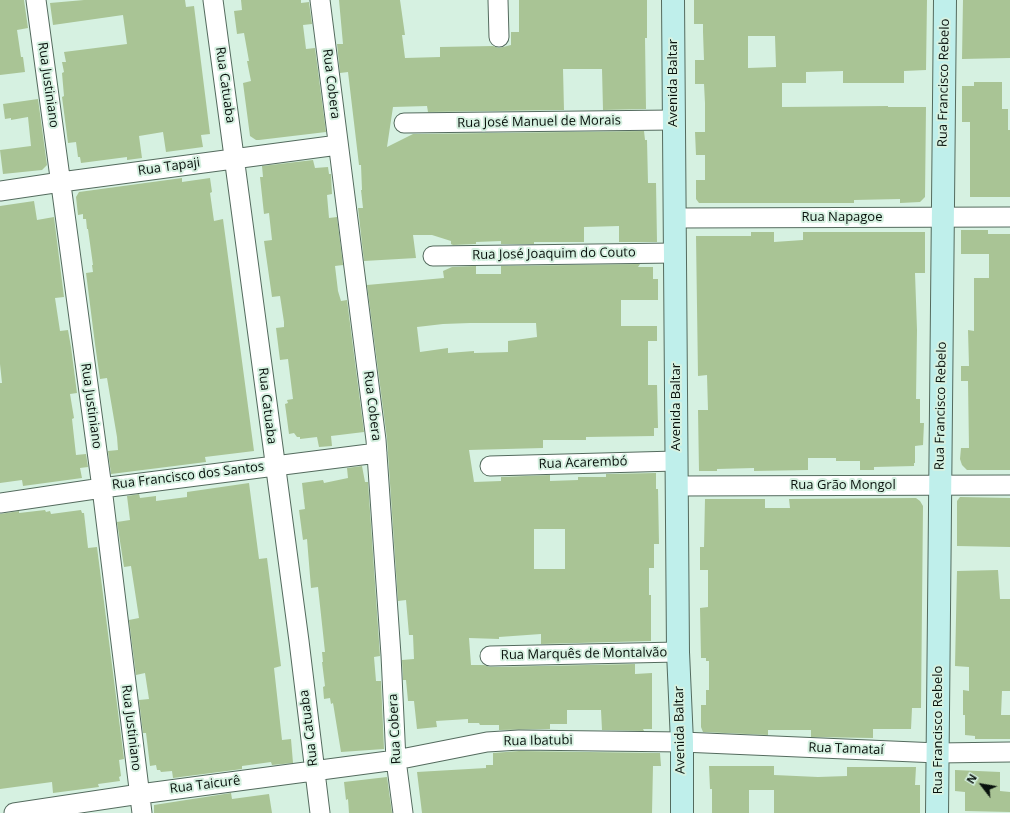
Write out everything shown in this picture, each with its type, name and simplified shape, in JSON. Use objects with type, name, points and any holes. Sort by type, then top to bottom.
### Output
[{"type":"street","name":"Rua Justiniano","points":[[36,0],[102,488],[142,813]]},
{"type":"street","name":"Rua Catuaba","points":[[213,0],[300,648],[320,813]]},
{"type":"street","name":"Rua Cobera","points":[[320,0],[377,453],[391,655],[396,760],[403,813]]},
{"type":"street","points":[[498,0],[499,37]]},
{"type":"street","name":"Avenida Baltar","points":[[672,0],[678,652],[682,742],[682,813]]},
{"type":"street","name":"Rua Francisco Rebelo","points":[[937,813],[945,0]]},
{"type":"street","name":"Rua José Manuel de Morais","points":[[404,123],[673,120]]},
{"type":"street","name":"Rua Tapaji","points":[[0,191],[338,145]]},
{"type":"street","name":"Rua Napagoe","points":[[674,218],[1010,217]]},
{"type":"street","name":"Rua José Joaquim do Couto","points":[[433,256],[675,253]]},
{"type":"street","name":"Rua Francisco dos Santos","points":[[0,503],[275,465],[377,453]]},
{"type":"street","name":"Rua Acarembó","points":[[490,466],[676,460]]},
{"type":"street","name":"Rua Grão Mongol","points":[[677,486],[1010,485]]},
{"type":"street","name":"Rua Marquês de Montalvão","points":[[490,656],[678,652]]},
{"type":"street","name":"Rua Ibatubi","points":[[396,760],[458,747],[526,740],[682,742]]},
{"type":"street","name":"Rua Tamataí","points":[[682,742],[938,753],[1010,752]]},
{"type":"street","name":"Rua Taicurê","points":[[14,813],[140,794],[396,760]]},
{"type":"building","points":[[0,0],[24,0],[28,28],[17,30],[25,72],[0,75]]},
{"type":"building","points":[[84,0],[185,0],[186,7],[194,6],[210,134],[201,135],[203,147],[166,152],[163,132],[139,136],[142,158],[127,160],[127,157],[81,163],[80,157],[78,157],[76,142],[68,143],[62,97],[64,96],[62,73],[64,72],[62,62],[66,62],[64,52],[127,44],[123,15],[53,25],[50,3]]},
{"type":"building","points":[[241,0],[301,0],[301,3],[309,2],[312,24],[303,25],[306,49],[315,48],[326,132],[259,140],[256,140],[250,136],[243,83],[251,81],[247,61],[249,61],[244,33],[237,34],[234,11],[242,10]]},
{"type":"building","points":[[339,0],[400,0],[405,35],[402,35],[405,58],[440,57],[440,47],[493,46],[499,48],[511,45],[511,32],[519,32],[519,0],[647,0],[647,38],[645,38],[646,109],[603,110],[602,69],[563,69],[564,110],[428,112],[427,106],[393,107],[387,147],[413,134],[644,131],[645,140],[647,140],[648,183],[656,183],[657,242],[619,242],[619,226],[584,227],[584,242],[534,242],[534,244],[501,244],[501,241],[453,245],[451,244],[451,241],[432,235],[413,235],[416,258],[364,261],[358,208],[363,208],[361,165],[359,165],[348,72],[340,73],[337,44],[343,44]]},
{"type":"building","points":[[694,0],[927,0],[926,70],[904,71],[904,83],[843,83],[843,71],[806,72],[806,83],[782,83],[782,107],[926,107],[925,197],[920,202],[900,203],[900,199],[854,200],[854,203],[699,203],[696,199],[696,180],[705,180],[705,155],[696,155],[695,132],[705,132],[705,103],[704,84],[695,84],[695,60],[704,60],[703,24],[694,24]],"holes":[[[748,36],[775,36],[776,67],[748,68]]]},
{"type":"building","points":[[963,0],[1010,0],[1010,58],[962,59]]},
{"type":"building","points":[[974,82],[1002,82],[1002,109],[1008,109],[1008,130],[1010,130],[1010,197],[970,197],[970,122],[962,122],[962,86],[974,86]]},
{"type":"building","points":[[38,99],[47,165],[42,170],[3,174],[0,150],[31,146],[28,117],[11,120],[11,118],[5,119],[3,104]]},
{"type":"building","points":[[313,160],[315,168],[328,167],[329,174],[331,174],[332,194],[327,195],[329,218],[337,217],[343,265],[335,266],[338,291],[341,301],[347,300],[364,432],[331,436],[332,446],[319,447],[317,437],[300,439],[300,437],[297,437],[294,433],[289,434],[285,404],[288,403],[287,400],[293,399],[288,359],[280,360],[276,328],[284,327],[284,322],[280,296],[272,297],[264,241],[272,240],[269,213],[264,214],[260,177],[263,177],[262,166]]},
{"type":"building","points":[[182,178],[182,182],[210,178],[212,192],[210,193],[214,221],[223,219],[254,451],[205,457],[206,462],[111,474],[108,451],[118,450],[117,437],[107,378],[100,379],[86,273],[93,272],[93,265],[86,219],[83,219],[83,214],[78,215],[76,197],[79,192]]},
{"type":"building","points":[[34,201],[37,220],[54,217],[64,297],[55,298],[60,331],[68,330],[77,393],[70,394],[74,418],[72,419],[76,455],[86,454],[88,467],[80,468],[82,478],[23,486],[22,480],[0,483],[0,383],[2,383],[0,364],[0,206]]},
{"type":"building","points":[[961,230],[988,230],[988,234],[1010,234],[1010,470],[967,470],[962,465],[960,459],[961,448],[969,448],[968,381],[961,381],[961,366],[969,366],[968,330],[974,331],[974,278],[989,278],[989,254],[961,254]]},
{"type":"building","points":[[751,232],[774,232],[774,242],[803,240],[803,232],[925,232],[925,273],[915,273],[917,330],[916,399],[920,399],[920,423],[924,423],[923,445],[915,446],[914,466],[874,467],[874,470],[860,470],[860,461],[836,461],[836,458],[808,458],[808,470],[754,471],[754,468],[699,471],[698,410],[708,410],[707,375],[698,376],[696,236],[751,236]]},
{"type":"building","points":[[640,264],[638,267],[653,267],[653,279],[658,279],[658,300],[621,300],[621,326],[657,326],[657,341],[648,341],[648,385],[657,385],[658,428],[654,428],[654,436],[586,437],[586,440],[543,440],[543,448],[469,450],[474,482],[501,481],[501,477],[550,475],[550,481],[578,480],[578,477],[606,477],[606,474],[656,473],[656,489],[658,489],[659,544],[654,544],[654,568],[649,568],[649,595],[651,595],[651,641],[541,644],[541,634],[499,637],[499,639],[469,638],[471,665],[484,665],[490,667],[635,664],[635,674],[652,673],[652,729],[643,729],[644,731],[602,730],[601,710],[567,710],[567,724],[550,724],[550,729],[499,730],[499,725],[480,725],[479,723],[468,723],[468,719],[436,721],[437,727],[417,729],[414,701],[408,701],[406,680],[403,680],[402,660],[414,659],[413,635],[409,635],[406,600],[398,601],[387,439],[367,285],[444,278],[443,271],[452,267],[476,266],[476,274],[501,274],[501,266]],"holes":[[[470,323],[536,323],[537,337],[508,341],[508,352],[474,353],[474,351],[448,353],[448,348],[420,352],[417,327]],[[534,529],[565,529],[565,569],[534,569]]]},
{"type":"building","points":[[362,466],[365,482],[368,482],[380,656],[374,657],[376,681],[381,681],[384,749],[341,752],[333,703],[331,704],[330,698],[324,699],[323,687],[325,686],[322,652],[325,652],[318,587],[311,588],[307,539],[303,540],[299,510],[305,509],[302,483],[323,480],[324,483],[348,478],[347,468]]},
{"type":"building","points":[[249,483],[259,559],[267,558],[281,666],[274,668],[282,740],[291,739],[293,763],[272,765],[271,762],[242,766],[242,769],[173,778],[172,771],[161,772],[160,770],[157,770],[156,765],[150,766],[146,733],[143,733],[139,700],[149,699],[145,673],[136,675],[129,620],[139,618],[131,566],[124,567],[117,522],[130,520],[127,496],[139,494],[140,498],[156,496],[156,501],[187,497],[187,492]]},
{"type":"building","points":[[960,497],[1010,498],[1010,547],[957,546],[957,501]]},
{"type":"building","points":[[916,498],[923,506],[921,708],[912,708],[911,729],[873,729],[873,738],[811,737],[811,730],[768,730],[768,735],[703,732],[701,727],[701,705],[706,705],[706,690],[709,690],[709,661],[706,661],[706,658],[701,658],[700,608],[708,607],[708,570],[700,570],[700,547],[704,547],[705,499],[765,499],[765,508],[790,508],[789,499]]},
{"type":"building","points":[[45,510],[46,512],[50,511],[51,514],[81,510],[82,513],[84,513],[88,548],[97,547],[124,759],[119,760],[121,776],[119,777],[120,781],[98,784],[99,787],[53,793],[52,782],[0,789],[0,514],[19,511],[19,513]]},
{"type":"building","points":[[998,570],[1000,599],[1010,599],[1010,691],[1002,691],[1001,715],[1010,715],[1010,739],[975,739],[975,736],[965,735],[965,715],[963,715],[963,690],[969,691],[969,667],[955,666],[957,571]]},
{"type":"building","points":[[519,751],[660,753],[661,766],[653,766],[652,813],[422,813],[417,772],[486,768],[486,765],[493,765],[493,753]]},
{"type":"building","points":[[709,766],[774,766],[774,775],[818,777],[847,776],[847,767],[916,767],[915,785],[920,785],[920,813],[774,813],[774,790],[749,790],[749,813],[712,813],[712,789],[710,789]]},
{"type":"building","points":[[955,770],[1000,772],[1000,791],[1010,792],[1010,812],[965,811],[965,792],[955,791]]},
{"type":"building","points":[[387,777],[392,813],[349,813],[348,799],[346,800],[344,782]]},
{"type":"building","points":[[231,793],[232,799],[269,794],[272,813],[154,813],[154,805]]}]
